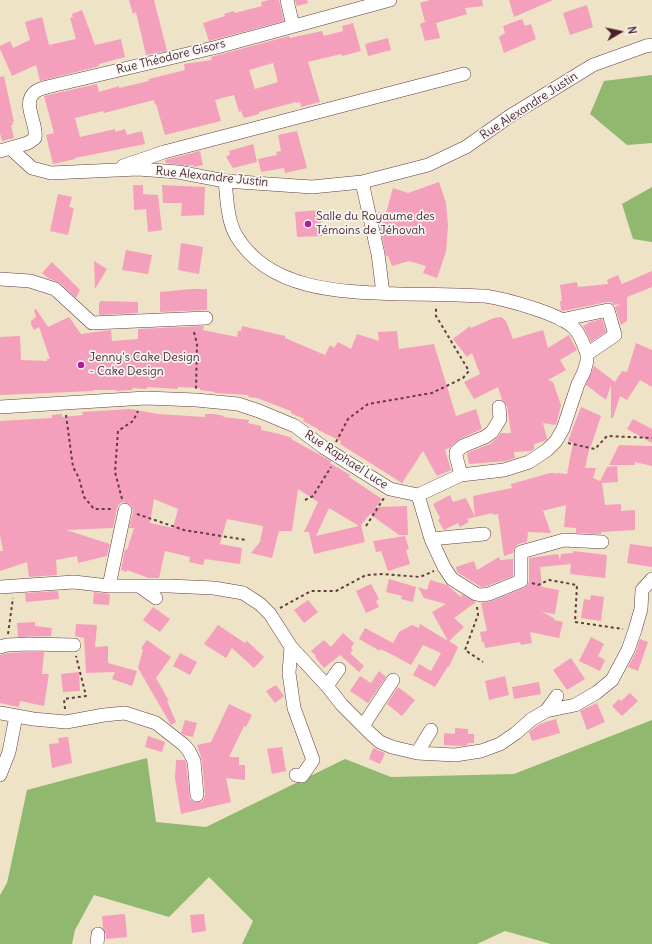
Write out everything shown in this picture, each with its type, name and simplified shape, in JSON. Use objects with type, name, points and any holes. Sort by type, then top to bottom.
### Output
[{"type":"street","points":[[287,0],[293,26]]},
{"type":"street","name":"Rue Théodore Gisors","points":[[5,149],[28,143],[35,138],[36,133],[29,109],[30,100],[34,92],[47,87],[216,46],[390,0]]},
{"type":"street","name":"Rue Alexandre Justin","points":[[5,149],[32,168],[51,173],[138,169],[178,172],[225,181],[312,187],[362,182],[428,165],[466,147],[510,116],[593,65],[652,45]]},
{"type":"street","points":[[110,170],[164,152],[464,74]]},
{"type":"street","points":[[225,181],[231,220],[236,235],[249,254],[261,264],[296,281],[336,291],[484,296],[502,298],[552,315],[574,328],[582,339],[587,354],[587,361],[563,429],[556,441],[547,450],[529,462],[504,470],[461,475],[418,495],[431,539],[444,567],[452,578],[476,594],[489,594],[521,581],[521,552],[564,540],[602,542]]},
{"type":"street","points":[[362,182],[378,254],[384,293]]},
{"type":"street","points":[[0,279],[30,281],[55,289],[92,323],[206,318]]},
{"type":"street","points":[[561,320],[608,310],[615,335],[587,354]]},
{"type":"street","name":"Rue Raphael Luce","points":[[0,407],[146,398],[196,400],[238,404],[295,426],[334,454],[390,489],[418,495]]},
{"type":"street","points":[[461,475],[456,452],[463,446],[485,437],[492,432],[500,419],[499,407]]},
{"type":"street","points":[[109,586],[125,510]]},
{"type":"street","points":[[431,539],[484,534]]},
{"type":"street","points":[[0,587],[74,582],[109,586],[214,588],[235,590],[250,596],[270,614],[291,647],[327,686],[342,705],[380,742],[392,747],[417,753],[455,755],[481,751],[500,744],[516,733],[532,718],[546,712],[575,705],[596,693],[612,680],[628,650],[635,630],[641,609],[642,590],[652,579]]},
{"type":"street","points":[[139,586],[156,598]]},
{"type":"street","points":[[3,646],[74,645]]},
{"type":"street","points":[[291,647],[289,673],[294,708],[313,760],[302,776],[296,775]]},
{"type":"street","points":[[327,686],[339,669]]},
{"type":"street","points":[[362,726],[393,680]]},
{"type":"street","points":[[546,712],[557,696]]},
{"type":"street","points":[[0,712],[33,719],[66,722],[125,713],[156,723],[184,745],[189,751],[194,761],[197,795]]},
{"type":"street","points":[[0,775],[9,752],[16,716]]},
{"type":"street","points":[[417,753],[431,730]]},
{"type":"path","points":[[305,500],[313,496],[334,454],[348,419],[368,404],[432,393],[463,378],[469,371],[436,316],[436,294]]},
{"type":"path","points":[[190,319],[197,344],[196,400]]},
{"type":"path","points":[[125,510],[115,472],[118,431],[133,421],[146,398]]},
{"type":"path","points":[[67,403],[66,417],[73,467],[80,478],[84,497],[94,509],[125,510],[184,530],[246,540]]},
{"type":"path","points":[[556,441],[595,449],[607,436],[652,438]]},
{"type":"path","points":[[366,526],[390,489]]},
{"type":"path","points":[[270,614],[311,591],[336,591],[366,575],[384,574],[420,577],[444,567]]},
{"type":"path","points":[[521,581],[538,585],[549,580],[577,585],[575,622],[635,630]]},
{"type":"path","points":[[3,646],[14,586]]},
{"type":"path","points":[[476,594],[478,615],[465,650],[483,662]]},
{"type":"path","points":[[66,722],[64,699],[86,696],[74,645]]},
{"type":"green space","points":[[652,75],[652,143],[627,145],[590,114],[604,81]]},
{"type":"green space","points":[[652,187],[652,242],[633,239],[622,204]]},
{"type":"green space","points":[[652,720],[652,944],[551,944],[505,931],[477,944],[242,944],[253,921],[209,877],[169,917],[94,895],[75,930],[72,944],[0,944],[0,895],[7,883],[27,790],[147,758],[156,822],[206,827],[345,759],[391,777],[514,774]]},
{"type":"building","points":[[129,0],[154,0],[167,51],[146,55],[136,12],[133,14]]},
{"type":"building","points":[[279,0],[284,21],[209,41],[203,23],[225,16],[224,14],[234,11],[235,13],[262,6],[261,2]]},
{"type":"building","points":[[295,0],[307,0],[308,3],[297,6]]},
{"type":"building","points":[[430,0],[482,0],[483,6],[465,8],[467,14],[436,23],[440,38],[425,41],[420,24],[425,22],[420,3]]},
{"type":"building","points":[[509,0],[553,0],[514,17]]},
{"type":"building","points":[[587,5],[593,27],[570,35],[563,13]]},
{"type":"building","points":[[82,10],[95,45],[121,39],[125,57],[99,64],[99,66],[92,68],[40,81],[36,65],[12,76],[0,46],[10,41],[13,48],[30,40],[25,22],[42,17],[49,45],[76,39],[70,18],[73,17],[72,14]]},
{"type":"building","points":[[522,19],[525,26],[531,24],[536,39],[504,53],[499,37],[505,33],[503,26]]},
{"type":"building","points":[[353,23],[361,51],[308,62],[320,102],[301,107],[300,102],[296,102],[259,112],[259,114],[244,118],[241,111],[239,112],[234,95],[215,100],[221,121],[165,135],[154,100],[104,113],[103,111],[75,118],[80,137],[115,129],[115,132],[125,129],[127,135],[142,131],[145,144],[53,164],[46,135],[54,133],[44,96],[97,84],[99,92],[119,86],[119,88],[149,81],[149,79],[185,70],[184,64],[212,60],[211,57],[289,36],[290,38],[322,31],[324,36],[343,31],[342,26]],"holes":[[[273,63],[278,82],[255,89],[249,70]]]},
{"type":"building","points":[[388,38],[391,50],[368,56],[365,44]]},
{"type":"building","points":[[4,76],[14,122],[12,122],[13,125],[11,125],[14,138],[2,141],[0,133],[0,77]]},
{"type":"building","points":[[297,131],[307,168],[285,173],[284,168],[261,172],[258,159],[277,155],[276,152],[281,151],[278,135]]},
{"type":"building","points":[[253,144],[257,162],[233,168],[226,157],[230,154],[229,151]]},
{"type":"building","points":[[200,151],[203,165],[194,167],[193,165],[189,166],[166,163],[165,160]]},
{"type":"building","points":[[439,182],[446,203],[448,225],[446,252],[437,278],[423,273],[426,266],[409,261],[392,266],[388,256],[386,256],[377,212],[386,213],[393,188],[408,193]]},
{"type":"building","points":[[133,185],[143,185],[143,194],[158,195],[162,230],[148,232],[146,209],[134,210]]},
{"type":"building","points":[[162,185],[205,187],[204,215],[181,216],[182,203],[163,203]]},
{"type":"building","points":[[58,194],[72,197],[69,207],[74,208],[68,235],[50,231]]},
{"type":"building","name":"Salle du Royaume des Témoins de Jéhovah","points":[[320,210],[322,236],[297,237],[295,212]]},
{"type":"building","points":[[181,243],[203,247],[199,274],[178,270]]},
{"type":"building","points":[[126,250],[152,255],[148,274],[122,270]]},
{"type":"building","points":[[94,261],[107,269],[95,289]]},
{"type":"building","points":[[52,262],[80,290],[76,298],[60,283],[48,278],[42,273]]},
{"type":"building","points":[[652,271],[652,287],[627,297],[627,321],[621,325],[615,307],[620,304],[614,305],[611,302],[607,302],[563,311],[561,310],[560,301],[562,301],[560,285],[577,282],[578,287],[608,284],[607,280],[618,275],[622,284]]},
{"type":"building","points":[[207,289],[207,310],[160,312],[160,292]]},
{"type":"building","points":[[100,301],[138,302],[138,313],[99,315]]},
{"type":"building","points":[[36,309],[48,327],[69,317],[81,334],[111,330],[112,341],[138,339],[138,329],[204,326],[203,330],[237,337],[238,331],[241,331],[242,326],[285,336],[285,338],[325,355],[330,345],[334,348],[338,342],[351,349],[357,334],[379,341],[378,332],[397,331],[399,349],[434,344],[456,416],[476,409],[482,429],[460,439],[445,450],[451,470],[437,476],[423,451],[402,483],[340,444],[341,441],[303,421],[304,419],[291,413],[291,411],[257,398],[248,397],[249,395],[215,393],[200,390],[200,388],[178,387],[178,389],[147,387],[147,389],[132,388],[133,390],[116,391],[93,390],[0,395],[0,337],[20,336],[21,360],[47,361],[47,359],[50,359],[39,327],[34,330],[31,324],[31,321],[36,317],[34,310]]},
{"type":"building","points":[[501,317],[506,321],[513,339],[543,330],[548,348],[569,335],[577,350],[560,360],[566,370],[548,380],[553,382],[561,405],[556,425],[543,423],[547,439],[534,444],[534,449],[531,451],[514,452],[515,458],[506,461],[469,464],[467,453],[490,444],[501,433],[511,433],[507,406],[502,400],[498,387],[474,399],[464,382],[480,374],[472,353],[467,357],[453,339],[470,326],[471,328],[494,318]]},
{"type":"building","points":[[602,319],[606,332],[591,342],[583,326],[590,322]]},
{"type":"building","points":[[636,343],[652,350],[652,387],[640,380],[627,400],[620,396],[613,418],[611,418],[611,385],[606,400],[586,385],[594,366],[615,382],[622,371],[627,372]]},
{"type":"building","points":[[581,407],[601,416],[590,446],[585,468],[596,468],[593,478],[600,481],[607,467],[617,466],[618,482],[602,483],[605,505],[621,504],[621,511],[635,510],[635,530],[601,532],[601,534],[576,533],[576,528],[564,527],[566,505],[543,511],[551,533],[528,532],[527,542],[518,544],[514,548],[513,553],[504,556],[498,514],[493,515],[493,513],[475,517],[473,496],[512,488],[511,484],[550,473],[555,473],[556,476],[556,473],[567,474],[573,443],[568,441]]},
{"type":"building","points":[[130,409],[158,414],[205,417],[205,414],[215,414],[224,416],[223,417],[249,420],[248,423],[261,426],[261,430],[292,438],[291,439],[331,461],[330,463],[350,475],[349,477],[382,499],[376,507],[407,506],[408,535],[399,535],[370,514],[361,525],[365,542],[314,554],[309,532],[304,532],[318,502],[298,489],[292,531],[279,531],[272,558],[251,553],[260,542],[263,526],[227,519],[220,544],[242,548],[240,564],[205,559],[203,565],[189,562],[190,557],[165,551],[159,578],[149,578],[127,570],[127,572],[121,570],[125,549],[127,550],[134,528],[129,528],[133,512],[132,507],[130,504],[123,502],[119,504],[117,508],[113,528],[66,530],[110,544],[107,556],[78,563],[77,556],[56,560],[57,575],[29,577],[27,562],[0,571],[0,551],[3,551],[0,535],[0,421],[52,418],[52,415],[62,414],[62,417],[83,415],[82,412]],"holes":[[[154,499],[178,509],[173,528],[150,523]],[[329,508],[359,526],[316,536]]]},
{"type":"building","points":[[633,419],[652,429],[652,443],[627,429]]},
{"type":"building","points":[[619,445],[652,446],[652,466],[635,462],[635,465],[609,465]]},
{"type":"building","points":[[450,495],[453,502],[466,498],[475,517],[467,519],[469,522],[460,527],[458,523],[444,530],[438,520],[440,518],[433,504]]},
{"type":"building","points":[[405,536],[409,549],[406,550],[410,564],[388,571],[381,551],[376,552],[373,541]]},
{"type":"building","points":[[630,544],[652,547],[652,567],[627,563]]},
{"type":"building","points":[[573,551],[607,555],[605,578],[570,574],[571,564],[540,567],[542,587],[559,590],[555,614],[542,612],[554,618],[554,620],[563,622],[559,638],[530,632],[532,643],[521,645],[520,642],[485,648],[480,632],[487,631],[481,603],[492,601],[527,586],[529,581],[529,558],[558,554],[560,561],[561,554],[573,553]]},
{"type":"building","points":[[499,557],[500,560],[513,559],[513,576],[481,587],[457,572],[456,567],[474,561],[477,570]]},
{"type":"building","points":[[389,579],[416,587],[413,602],[401,599],[402,596],[386,592]]},
{"type":"building","points":[[430,580],[447,585],[462,598],[461,594],[476,602],[454,618],[464,627],[449,641],[458,647],[449,667],[448,666],[435,687],[413,675],[419,664],[431,671],[441,653],[423,645],[411,665],[380,649],[380,651],[359,639],[365,628],[393,643],[399,632],[412,625],[419,628],[420,624],[448,641],[432,612],[446,604],[424,598],[418,587],[427,590]]},
{"type":"building","points":[[371,584],[379,599],[376,601],[379,607],[366,613],[356,591]]},
{"type":"building","points":[[58,591],[59,599],[26,602],[25,593]]},
{"type":"building","points":[[94,592],[110,594],[109,605],[93,604]]},
{"type":"building","points":[[591,595],[604,597],[601,621],[581,618],[584,599],[590,600]]},
{"type":"building","points":[[308,600],[318,612],[304,623],[294,610]]},
{"type":"building","points":[[153,607],[170,619],[160,632],[143,620]]},
{"type":"building","points":[[35,622],[35,626],[52,628],[51,636],[18,637],[17,623]]},
{"type":"building","points":[[76,624],[97,625],[95,647],[108,646],[108,663],[137,671],[132,686],[112,679],[115,672],[86,673],[84,638],[75,636]]},
{"type":"building","points":[[218,625],[245,643],[247,641],[264,657],[254,668],[232,648],[226,658],[204,644]]},
{"type":"building","points":[[343,633],[354,643],[351,648],[353,650],[350,653],[364,666],[359,672],[340,655],[324,668],[311,651],[324,640],[331,647]]},
{"type":"building","points":[[591,637],[604,644],[598,656],[605,660],[600,671],[579,661]]},
{"type":"building","points":[[640,639],[648,642],[638,671],[628,667],[635,654]]},
{"type":"building","points":[[147,640],[171,657],[156,678],[169,701],[167,701],[176,722],[171,725],[138,668],[143,650],[141,648]]},
{"type":"building","points":[[44,652],[42,674],[49,674],[44,706],[20,701],[19,707],[0,703],[0,655]]},
{"type":"building","points":[[180,653],[197,662],[190,675],[173,666]]},
{"type":"building","points":[[571,658],[585,679],[567,690],[553,670]]},
{"type":"building","points":[[379,671],[386,677],[368,703],[350,691],[360,676],[371,683]]},
{"type":"building","points":[[79,672],[80,691],[63,692],[61,674]]},
{"type":"building","points":[[505,676],[509,695],[489,700],[485,681]]},
{"type":"building","points":[[539,682],[541,694],[514,699],[512,687]]},
{"type":"building","points":[[276,685],[284,696],[275,703],[266,691]]},
{"type":"building","points":[[398,687],[415,700],[402,716],[387,704]]},
{"type":"building","points":[[630,693],[638,701],[622,716],[612,706],[619,699],[621,701]]},
{"type":"building","points":[[597,703],[605,722],[587,730],[580,711]]},
{"type":"building","points":[[229,704],[252,715],[246,727],[244,726],[229,757],[239,757],[239,765],[245,765],[245,780],[226,778],[231,802],[181,814],[175,778],[176,760],[185,760],[190,799],[194,802],[201,802],[204,799],[205,794],[202,760],[197,745],[211,742]]},
{"type":"building","points":[[556,719],[560,733],[532,741],[529,732],[540,724]]},
{"type":"building","points":[[185,720],[197,723],[193,737],[181,733]]},
{"type":"building","points":[[455,728],[468,729],[468,734],[474,734],[474,743],[468,743],[468,745],[462,746],[444,745],[444,733],[455,734]]},
{"type":"building","points":[[148,736],[165,742],[162,752],[145,747]]},
{"type":"building","points":[[68,737],[72,763],[52,768],[49,744],[59,743],[58,738]]},
{"type":"building","points":[[282,747],[286,771],[272,774],[267,749]]},
{"type":"building","points":[[373,748],[385,753],[380,764],[369,759]]},
{"type":"building","points":[[125,914],[127,937],[106,939],[102,916]]},
{"type":"building","points":[[204,914],[206,931],[192,933],[190,915]]},
{"type":"place","name":"Salle du Royaume des Témoins de Jéhovah","points":[[308,224]]},
{"type":"place","name":"Jenny's Cake Design - Cake Design","points":[[81,365]]}]
